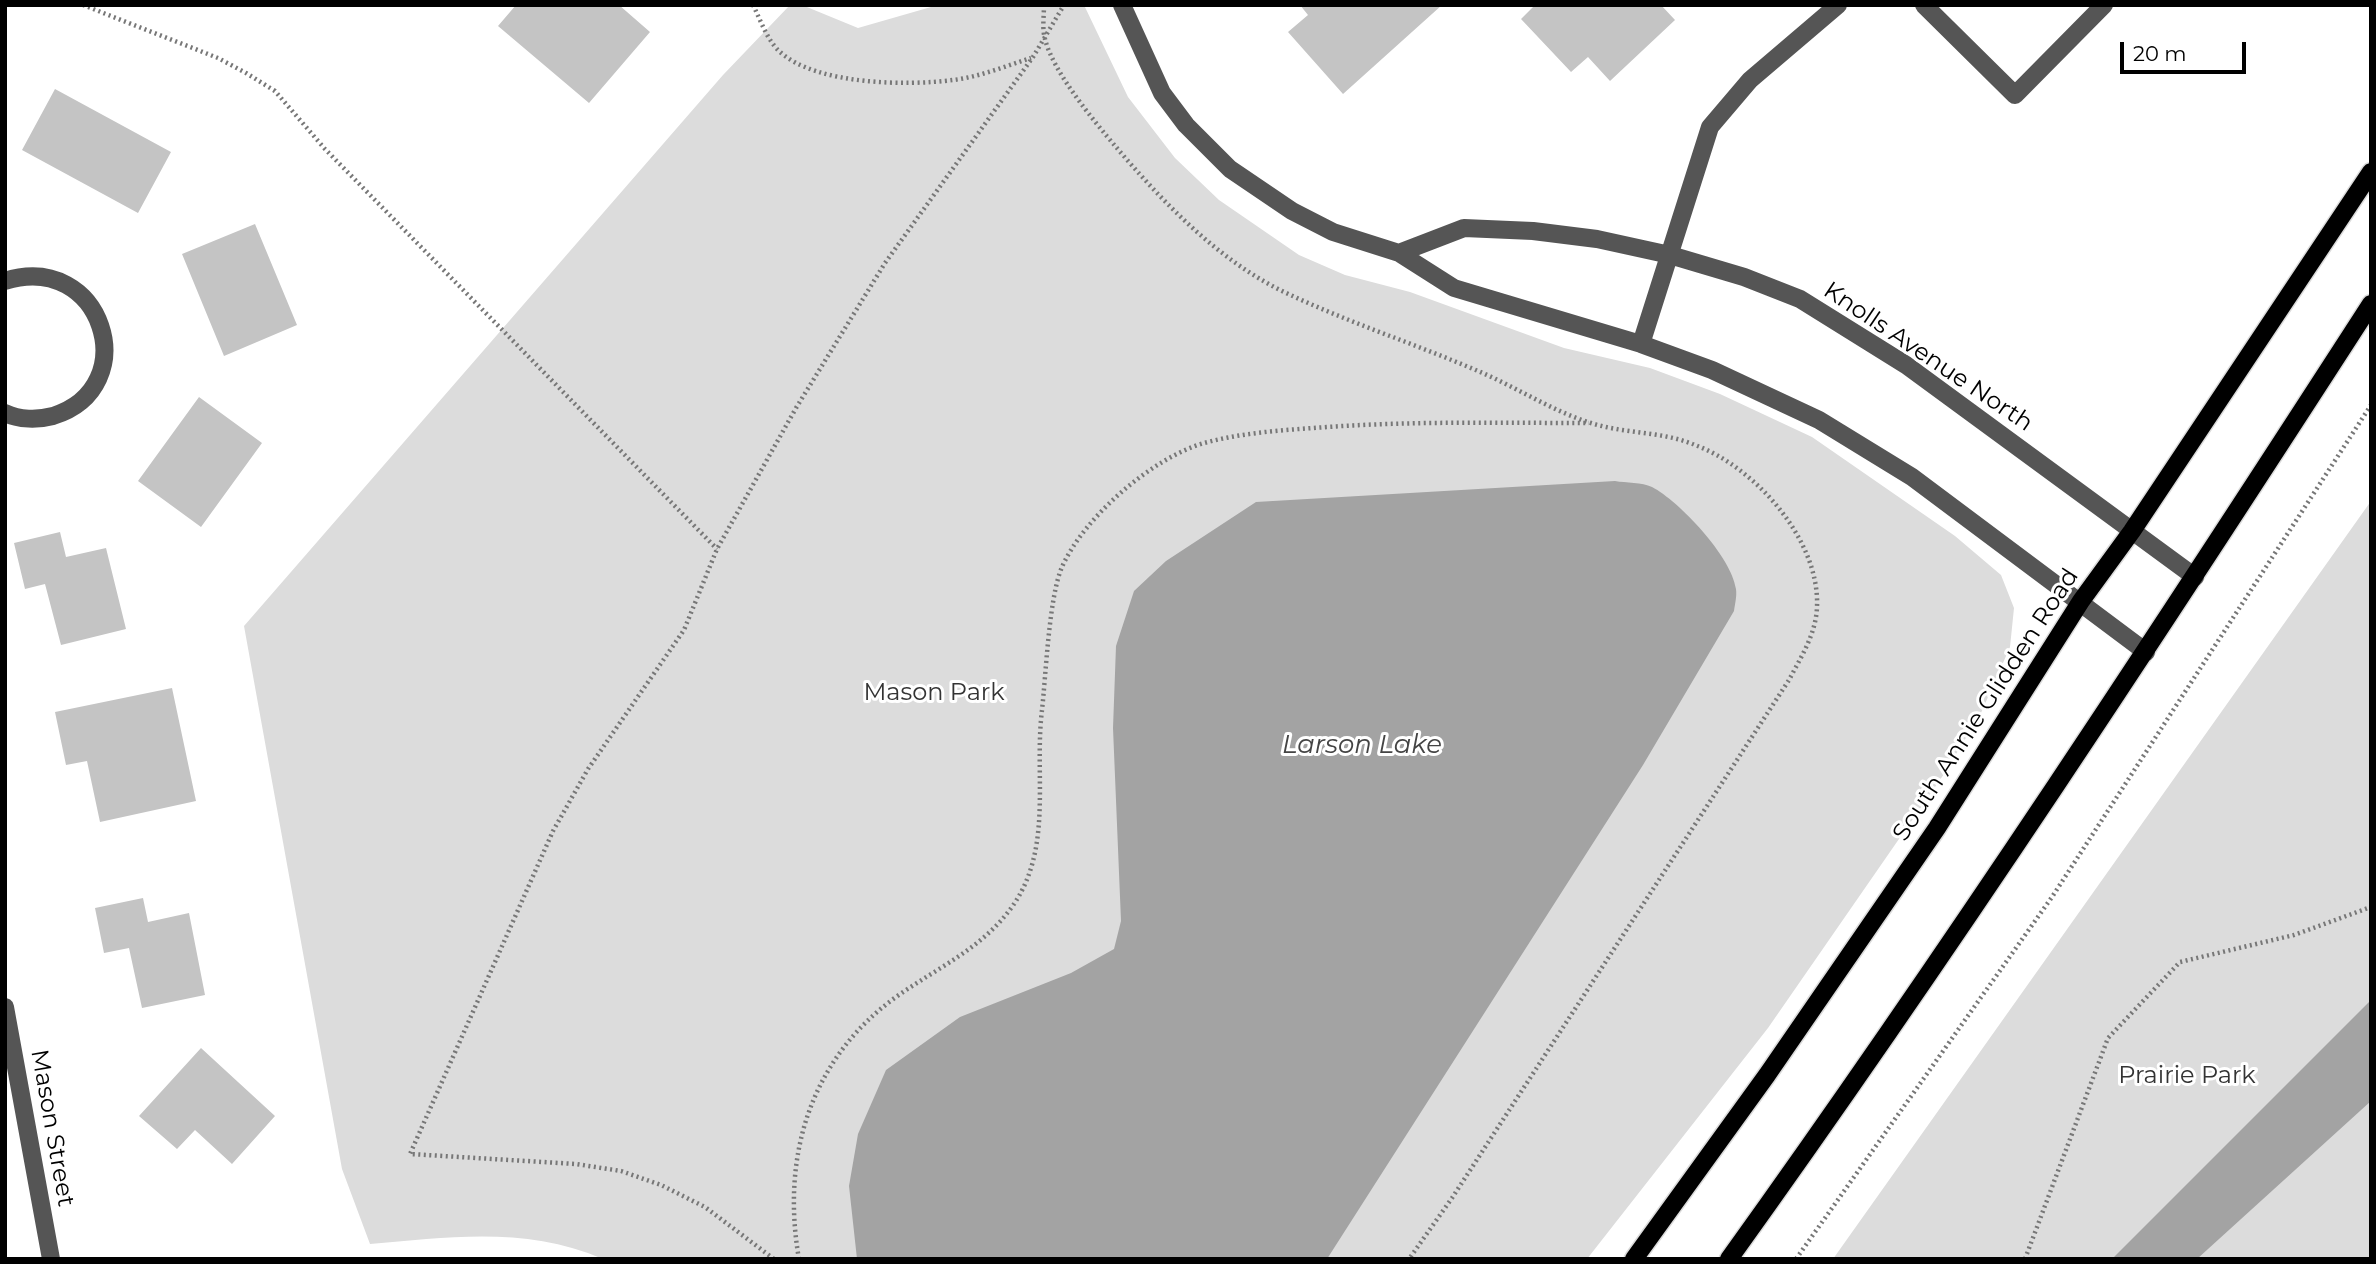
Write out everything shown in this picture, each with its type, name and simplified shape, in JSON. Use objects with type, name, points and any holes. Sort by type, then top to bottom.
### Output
[{"type":"main road","name":"South Annie Glidden Road","points":[[1634,1259],[1767,1075],[1937,828],[2081,601],[2132,531],[2371,172]]},
{"type":"main road","points":[[1729,1259],[1897,1021],[2146,652],[2371,303]]},
{"type":"street","points":[[1122,5],[1161,93],[1186,125],[1230,169],[1292,211],[1322,227],[1399,254],[1454,288],[1641,344],[1780,400],[1856,441],[1912,477],[2146,652]]},
{"type":"street","points":[[1641,344],[1710,127],[1750,80],[1838,5]]},
{"type":"street","points":[[1924,5],[2015,95],[2104,5]]},
{"type":"street","name":"Knolls Avenue North","points":[[1399,254],[1464,228],[1533,230],[1597,239],[1670,255],[1744,277],[1800,299],[1906,365],[2195,576]]},
{"type":"street","points":[[5,281],[25,275],[52,278],[78,291],[96,312],[105,339],[103,367],[90,393],[68,411],[41,419],[13,417],[5,413]]},
{"type":"street","name":"Mason Street","points":[[5,1007],[51,1259]]},
{"type":"path","points":[[83,5],[218,58],[275,91],[325,149],[718,550]]},
{"type":"path","points":[[753,5],[769,38],[780,52],[797,63],[827,73],[877,82],[956,80],[1034,57]]},
{"type":"path","points":[[1044,5],[1045,39],[1065,79],[1097,124],[1181,217],[1225,255],[1277,288],[1329,313],[1458,362],[1591,423]]},
{"type":"path","points":[[774,1259],[705,1207],[661,1185],[621,1171],[576,1164],[410,1154],[553,831],[588,769],[684,630],[718,550],[796,408],[885,263],[1034,57],[1064,5]]},
{"type":"path","points":[[1796,1259],[2052,897],[2371,405]]},
{"type":"path","points":[[799,1259],[791,1209],[794,1182],[818,1084],[859,1027],[895,997],[980,943],[1001,923],[1028,876],[1038,849],[1039,730],[1060,570],[1076,541],[1130,485],[1166,461],[1202,444],[1259,432],[1383,423],[1591,423],[1669,436],[1696,445],[1723,458],[1752,479],[1774,501],[1807,556],[1817,606],[1811,638],[1781,691],[1452,1198],[1409,1259]]},
{"type":"path","points":[[2025,1259],[2108,1038],[2180,962],[2294,935],[2371,907]]},
{"type":"green space","name":"Mason Park","points":[[790,5],[802,5],[858,28],[938,5],[1084,5],[1128,97],[1175,158],[1219,200],[1299,255],[1345,275],[1410,292],[1564,348],[1650,368],[1720,394],[1812,437],[1955,536],[2001,575],[2014,608],[2010,647],[1981,713],[1944,774],[1768,1028],[1587,1259],[603,1259],[546,1242],[517,1238],[459,1237],[370,1244],[342,1169],[244,626],[723,75]]},
{"type":"green space","name":"Prairie Park","points":[[2371,501],[2371,1259],[1833,1259]]},
{"type":"water","name":"Larson Lake","points":[[1615,481],[1652,487],[1676,504],[1703,531],[1732,576],[1736,592],[1734,611],[1643,765],[1327,1259],[857,1259],[849,1186],[858,1134],[886,1070],[960,1017],[1071,973],[1114,949],[1121,921],[1113,728],[1116,646],[1134,591],[1166,561],[1256,502]]},
{"type":"water","points":[[2371,1000],[2371,1101],[2197,1259],[2112,1259]]},
{"type":"building","points":[[516,5],[619,5],[650,32],[589,103],[498,26]]},
{"type":"building","points":[[1300,5],[1442,5],[1343,94],[1288,32],[1308,15]]},
{"type":"building","points":[[1535,5],[1661,5],[1675,20],[1610,81],[1588,57],[1571,72],[1521,19]]},
{"type":"building","points":[[55,89],[171,152],[138,213],[22,150]]},
{"type":"building","points":[[255,224],[297,325],[224,356],[182,254]]},
{"type":"building","points":[[199,397],[262,443],[201,527],[138,481]]},
{"type":"building","points":[[60,532],[66,557],[106,548],[126,629],[61,645],[45,584],[25,589],[14,543]]},
{"type":"building","points":[[172,688],[196,801],[100,822],[87,761],[66,765],[55,712]]},
{"type":"building","points":[[143,898],[148,922],[189,913],[205,995],[142,1008],[129,948],[104,953],[95,908]]},
{"type":"building","points":[[201,1048],[275,1116],[232,1164],[195,1130],[177,1149],[139,1116]]}]
